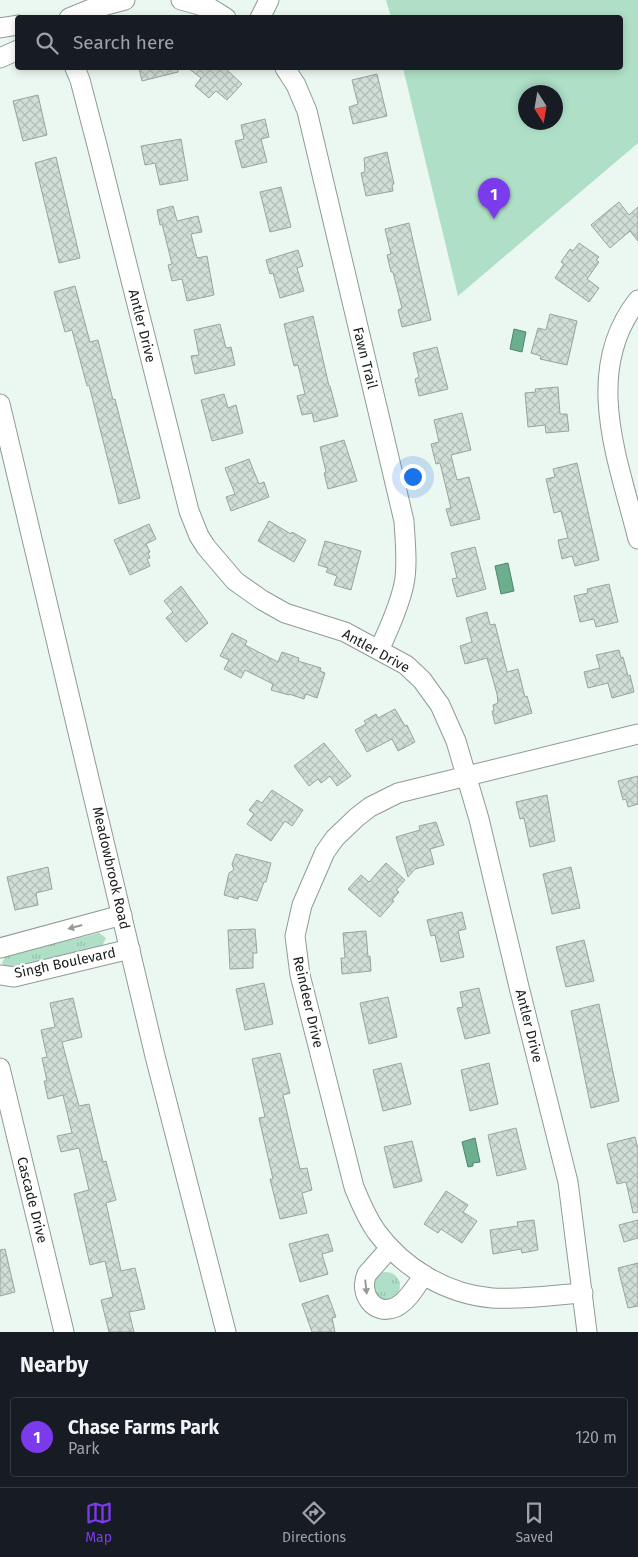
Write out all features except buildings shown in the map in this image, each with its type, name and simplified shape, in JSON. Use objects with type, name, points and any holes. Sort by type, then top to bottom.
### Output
[{"type":"street","points":[[77,15],[91,9],[125,0]]},
{"type":"street","points":[[181,0],[217,9]]},
{"type":"street","points":[[262,15],[269,0]]},
{"type":"street","points":[[0,28],[15,26]]},
{"type":"street","points":[[0,58],[15,51]]},
{"type":"street","name":"Antler Drive","points":[[76,70],[97,145],[189,511],[199,536],[228,574],[262,600],[285,613],[345,632],[406,665],[422,680],[440,705],[456,740],[479,819],[568,1182],[587,1332]]},
{"type":"street","name":"Fawn Trail","points":[[287,70],[307,111],[404,521],[406,551],[404,584],[392,624],[379,650]]},
{"type":"street","points":[[638,300],[625,321],[618,338],[610,367],[607,396],[611,430],[638,539]]},
{"type":"street","name":"Meadowbrook Road","points":[[0,404],[130,949],[226,1332]]},
{"type":"street","name":"Reindeer Drive","points":[[583,1293],[518,1298],[490,1298],[455,1290],[424,1276],[390,1248],[368,1219],[354,1187],[300,975],[295,936],[302,905],[324,852],[335,838],[370,807],[398,793],[638,734]]},
{"type":"street","points":[[0,948],[122,915]]},
{"type":"street","name":"Singh Boulevard","points":[[0,975],[14,977],[130,949]]},
{"type":"street","name":"Cascade Drive","points":[[0,1068],[64,1332]]},
{"type":"street","points":[[390,1248],[367,1274],[365,1279],[367,1297],[372,1304],[377,1308],[386,1310],[400,1304],[407,1299],[424,1276]]},
{"type":"green space","points":[[386,0],[638,0],[638,143],[458,296],[403,70],[623,70],[623,15],[390,15]]},
{"type":"green space","points":[[99,933],[106,938],[102,946],[9,968],[2,963],[6,955]]},
{"type":"green space","points":[[386,1272],[396,1276],[400,1286],[396,1296],[386,1300],[376,1296],[372,1286],[376,1276]]},
{"type":"shaded area","points":[[514,329],[526,332],[522,352],[510,349]]},
{"type":"shaded area","points":[[508,563],[514,591],[501,594],[495,566]]},
{"type":"shaded area","points":[[475,1138],[480,1162],[473,1163],[473,1166],[468,1167],[462,1142]]},
{"type":"place","name":"Chase Farms Park","points":[[494,219]]}]
